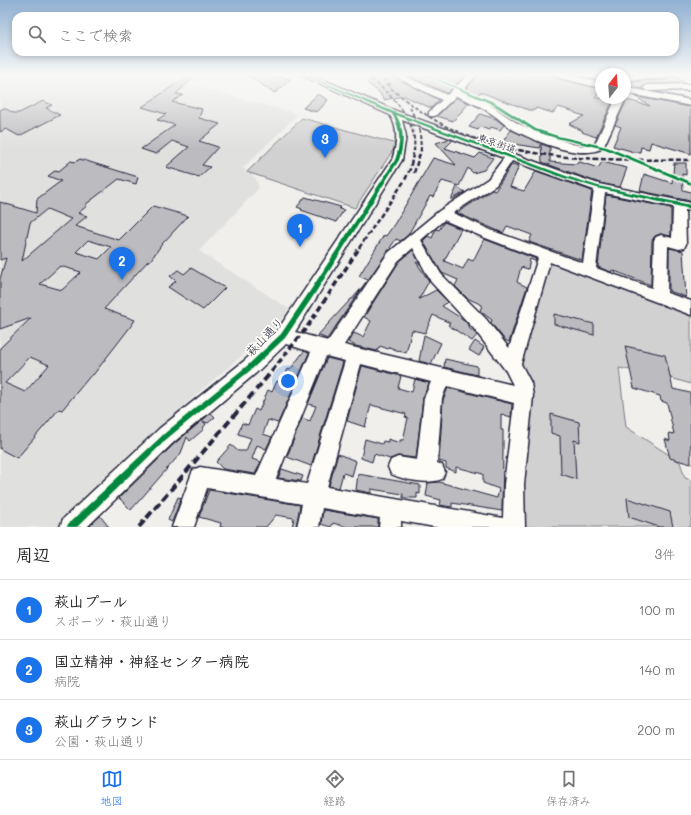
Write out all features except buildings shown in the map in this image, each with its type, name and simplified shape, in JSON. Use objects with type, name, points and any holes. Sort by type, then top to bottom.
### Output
[{"type":"street","name":"東京街道","points":[[362,100],[393,113],[510,157],[600,188],[685,206]]},
{"type":"street","points":[[432,114],[447,100]]},
{"type":"street","points":[[468,100],[475,101],[496,112],[514,126],[550,142],[579,149],[594,150],[599,146],[617,104]]},
{"type":"street","name":"萩山通り","points":[[71,527],[167,435],[250,366],[282,336],[312,293],[397,160],[402,142],[398,120],[393,113]]},
{"type":"street","points":[[262,486],[327,349],[389,262],[443,214],[492,182],[510,157]]},
{"type":"street","points":[[589,270],[600,188]]},
{"type":"street","points":[[659,296],[661,240],[680,244],[685,206]]},
{"type":"street","points":[[443,214],[488,234],[691,308]]},
{"type":"street","points":[[413,240],[418,245],[436,278],[480,324],[512,365],[522,383],[524,396],[514,484],[514,527]]},
{"type":"street","points":[[512,365],[546,254]]},
{"type":"street","points":[[282,336],[355,356],[524,396]]},
{"type":"street","points":[[308,527],[314,495],[355,356]]},
{"type":"street","points":[[398,467],[430,471],[433,398],[442,376]]},
{"type":"street","points":[[183,527],[200,477],[314,495],[391,518],[499,527]]},
{"type":"shaded area","points":[[0,100],[245,100],[298,114],[243,168],[256,179],[259,188],[199,251],[289,309],[279,324],[198,393],[119,465],[58,527],[0,527]]},
{"type":"shaded area","points":[[302,118],[397,144],[355,208],[247,172]]},
{"type":"shaded area","points":[[550,260],[691,312],[691,384],[664,376],[619,368],[626,427],[680,462],[685,478],[691,480],[691,527],[523,527],[516,360]]},
{"type":"railway","points":[[394,100],[407,117],[412,128],[414,150]]},
{"type":"railway","points":[[405,100],[434,120],[466,135],[523,151]]},
{"type":"railway","points":[[410,107],[420,131],[421,150]]},
{"type":"railway","points":[[359,248],[405,180],[410,169],[414,150]]},
{"type":"railway","points":[[414,173],[421,150]]},
{"type":"railway","points":[[519,150],[540,154],[583,158],[626,160],[691,160]]},
{"type":"railway","points":[[272,371],[307,327],[360,247]]},
{"type":"railway","points":[[139,527],[273,370]]},
{"type":"cycle path","points":[[362,100],[393,113],[565,177],[597,187],[691,207]]},
{"type":"cycle path","points":[[485,100],[493,103],[535,130],[557,137],[606,148],[691,184]]},
{"type":"cycle path","points":[[71,527],[167,435],[250,367],[283,336],[397,160],[401,142],[401,130],[397,118],[393,113]]},
{"type":"place","name":"萩山グラウンド","points":[[325,158]]},
{"type":"place","name":"萩山プール","points":[[300,247]]},
{"type":"place","name":"国立精神・神経センター病院","points":[[122,280]]}]
